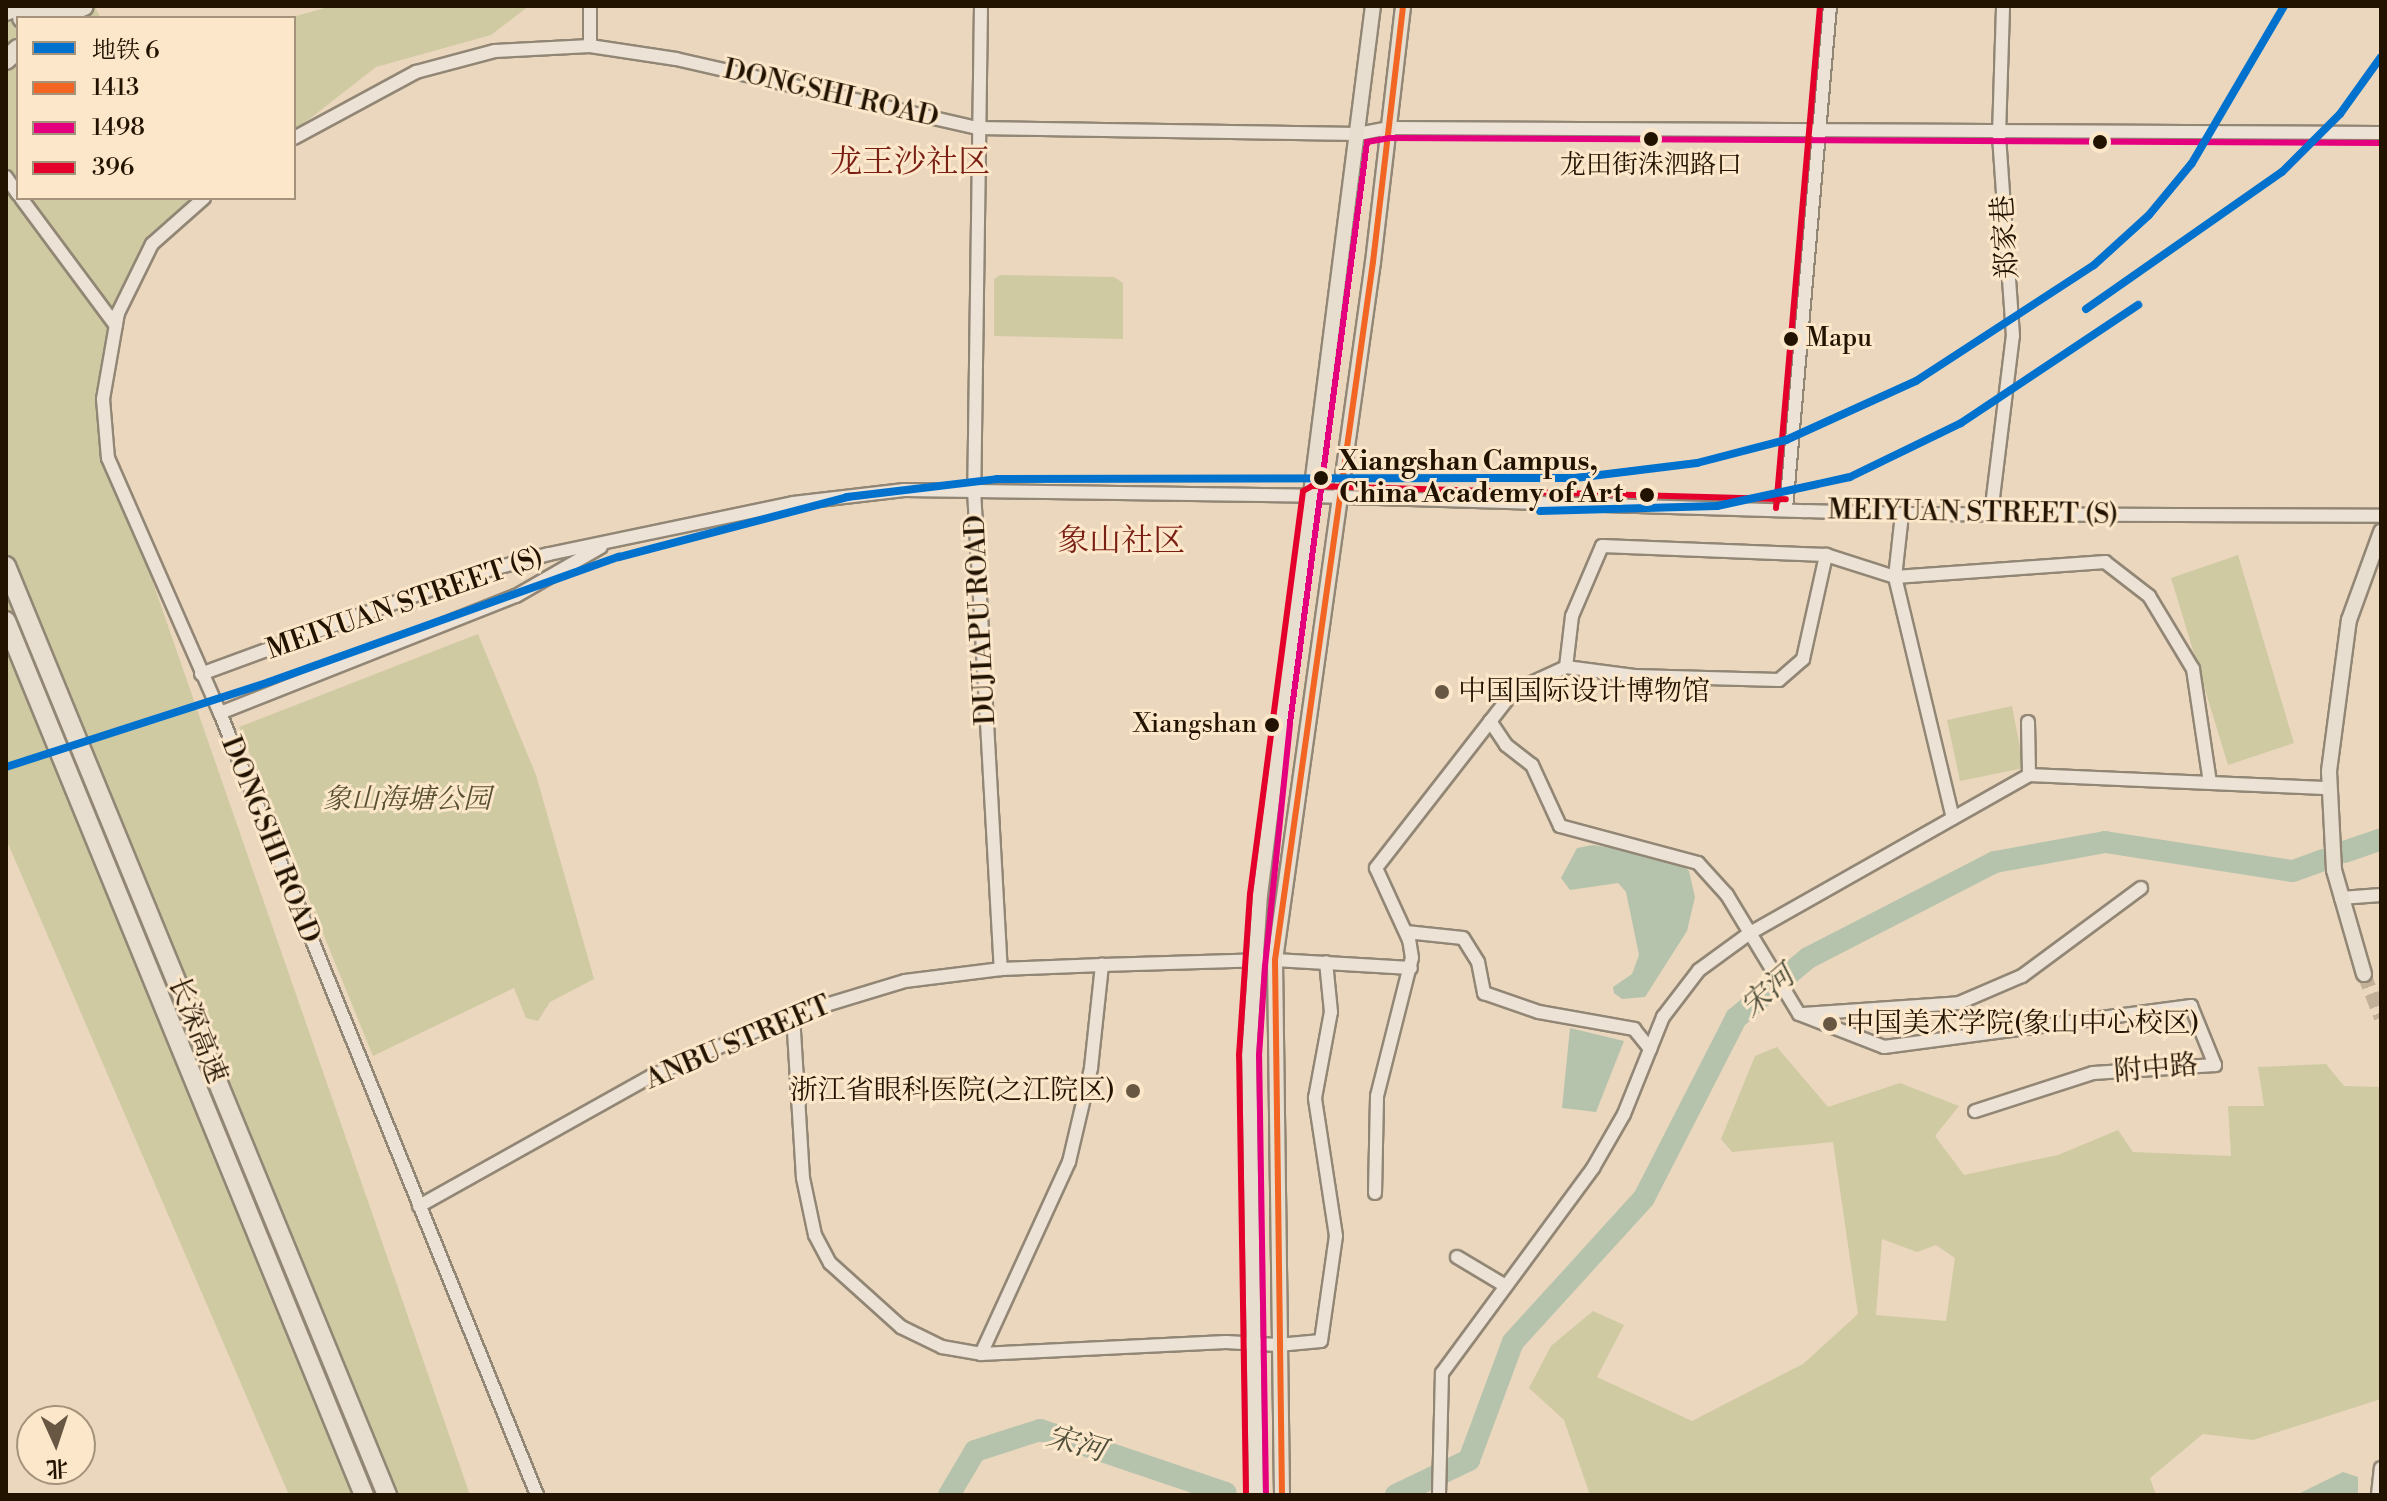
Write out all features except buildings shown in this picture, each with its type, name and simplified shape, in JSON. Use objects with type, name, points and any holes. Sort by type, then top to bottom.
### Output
[{"type":"highway","points":[[14,16],[48,6]]},
{"type":"highway","points":[[61,16],[84,6]]},
{"type":"highway","points":[[6,549],[21,598]]},
{"type":"highway","name":"长深高速","points":[[6,566],[387,1495]]},
{"type":"highway","name":"长深高速","points":[[6,621],[364,1495]]},
{"type":"highway","points":[[6,650],[36,694]]},
{"type":"main road","points":[[1256,1495],[1249,1056],[1255,965],[1280,722],[1312,496],[1373,6]]},
{"type":"main road","points":[[1282,1495],[1275,960],[1340,498],[1403,6]]},
{"type":"main road","points":[[2364,974],[2334,870],[2330,788],[2349,620],[2381,532]]},
{"type":"street","points":[[590,6],[590,46]]},
{"type":"street","name":"DUJIAPU ROAD","points":[[981,6],[974,490],[1001,969]]},
{"type":"street","points":[[1786,509],[1816,135],[1830,6]]},
{"type":"street","name":"郑家巷","points":[[1991,514],[2013,336],[1999,135],[2003,6]]},
{"type":"street","name":"DONGSHI ROAD","points":[[296,137],[416,72],[495,51],[590,46],[676,59],[977,128],[1358,134],[1389,128],[1816,135],[2381,133]]},
{"type":"street","points":[[23,200],[116,326]]},
{"type":"street","name":"DONGSHI ROAD","points":[[202,200],[152,244],[116,326],[103,399],[108,458],[220,713],[537,1495]]},
{"type":"street","name":"MEIYUAN STREET (S)","points":[[201,674],[470,575],[610,541],[793,503],[904,490],[1312,496],[1902,514],[2381,516]]},
{"type":"street","points":[[1902,514],[1895,577],[1953,818]]},
{"type":"street","name":"MEIYUAN STREET (S)","points":[[220,713],[516,596],[610,541]]},
{"type":"street","points":[[1566,667],[1572,616],[1602,546],[1826,555],[1895,577],[2105,562],[2149,596],[2193,669],[2210,783]]},
{"type":"street","points":[[1375,1193],[1377,1096],[1411,968],[1406,932],[1376,868],[1514,691],[1566,667],[1634,676],[1779,680],[1803,659],[1826,555]]},
{"type":"street","points":[[1490,721],[1506,745],[1532,765],[1560,826],[1698,863],[1727,895],[1799,1014],[1959,1003],[2022,976],[2141,888]]},
{"type":"street","points":[[2028,722],[2029,775]]},
{"type":"street","points":[[1439,1495],[1437,1434],[1442,1373],[1593,1168],[1624,1114],[1663,1017],[1699,970],[1750,933],[2029,775],[2330,788]]},
{"type":"street","points":[[2341,898],[2379,896],[2381,911]]},
{"type":"street","points":[[1406,932],[1463,938],[1478,962],[1484,993],[1539,1012],[1634,1029],[1650,1049]]},
{"type":"street","name":"ANBU STREET","points":[[419,1206],[652,1076],[793,1015],[905,981],[1001,969],[1102,965],[1255,965],[1275,960],[1411,968]]},
{"type":"street","points":[[793,1015],[803,1178],[815,1235],[830,1263],[901,1327],[942,1347],[981,1354],[1226,1342],[1254,1346],[1321,1341],[1336,1236],[1315,1098],[1331,1012],[1326,962]]},
{"type":"street","points":[[981,1354],[1069,1162],[1091,1068],[1102,965]]},
{"type":"street","name":"附中路","points":[[1799,1014],[1884,1047],[2191,1006],[2215,1065],[2093,1073],[1975,1111]]},
{"type":"street","points":[[1457,1257],[1504,1285]]},
{"type":"street","points":[[2378,1495],[2381,1468]]},
{"type":"green space","points":[[6,6],[94,6],[100,16],[16,16],[16,200],[207,200],[152,244],[116,326],[103,399],[118,482],[470,1495],[289,1495],[6,839]]},
{"type":"green space","points":[[332,6],[529,6],[491,35],[376,67],[296,129],[296,16]]},
{"type":"green space","points":[[1000,275],[1114,277],[1123,283],[1123,339],[994,336],[994,279]]},
{"type":"green space","points":[[2238,555],[2294,743],[2228,765],[2171,578]]},
{"type":"green space","name":"象山海塘公园","points":[[478,634],[536,775],[594,979],[550,1002],[538,1021],[526,1018],[514,988],[373,1056],[239,727]]},
{"type":"green space","points":[[2012,706],[2024,768],[1960,781],[1947,720]]},
{"type":"green space","points":[[1777,1047],[1828,1107],[1900,1083],[1959,1106],[1935,1136],[1964,1175],[2058,1155],[2118,1130],[2133,1152],[2231,1156],[2228,1106],[2264,1106],[2258,1067],[2326,1064],[2344,1086],[2381,1087],[2381,1399],[2253,1440],[2203,1434],[2150,1478],[2156,1495],[1590,1495],[1564,1420],[1529,1388],[1551,1346],[1593,1311],[1624,1325],[1597,1377],[1692,1421],[1803,1364],[1858,1314],[1833,1142],[1732,1152],[1721,1139],[1755,1056]],"holes":[[[1882,1239],[1917,1252],[1936,1245],[1955,1258],[1946,1321],[1876,1315]]]},
{"type":"shaded area","points":[[1593,845],[1673,858],[1689,871],[1695,897],[1687,931],[1645,997],[1622,999],[1614,993],[1613,987],[1632,974],[1639,955],[1626,892],[1618,883],[1570,890],[1561,878],[1577,848]]},
{"type":"shaded area","points":[[1570,1028],[1624,1041],[1596,1112],[1562,1108]]},
{"type":"shaded area","points":[[2343,1472],[2358,1477],[2358,1495],[2296,1495]]},
{"type":"waterway","name":"宋河","points":[[2344,852],[2381,839]]},
{"type":"waterway","name":"宋河","points":[[1396,1495],[1469,1460],[1513,1342],[1644,1198],[1736,1018],[1808,958],[1995,862],[2105,842],[2293,871],[2323,860]]},
{"type":"waterway","name":"宋河","points":[[949,1495],[975,1451],[1040,1430],[1226,1493]]},
{"type":"tunnel","points":[[2364,974],[2381,1018]]},
{"type":"metro line","name":"6","points":[[6,767],[269,682],[619,557],[847,497],[997,479],[1575,478],[1697,463],[1786,440],[1916,381],[2094,265],[2149,215],[2192,163],[2284,6]]},
{"type":"metro line","name":"6","points":[[2086,309],[2282,172],[2340,114],[2381,57]]},
{"type":"metro line","name":"6","points":[[1540,511],[1717,506],[1850,477],[1961,423],[2138,305]]},
{"type":"transit line","name":"1413","points":[[1282,1495],[1275,960],[1373,262],[1403,6]]},
{"type":"transit line","name":"396","points":[[1776,508],[1820,6]]},
{"type":"transit line","name":"1498","points":[[1266,1495],[1259,1056],[1265,966],[1290,723],[1367,142],[1390,138],[2381,143]]},
{"type":"transit line","name":"396","points":[[1246,1495],[1239,1055],[1250,894],[1303,491],[1312,486],[1786,499]]},
{"type":"place","name":"龙田街洙泗路口","points":[[1651,139]]},
{"type":"place","name":"Mapu","points":[[1791,339]]},
{"type":"place","name":"Xiangshan Campus, China Academy of Art","points":[[1321,478]]},
{"type":"place","name":"中国国际设计博物馆","points":[[1442,692]]},
{"type":"place","name":"Xiangshan","points":[[1272,725]]},
{"type":"place","name":"中国美术学院(象山中心校区)","points":[[1830,1024]]},
{"type":"place","name":"浙江省眼科医院(之江院区)","points":[[1133,1091]]},
{"type":"district","name":"龙王沙社区","points":[[910,162]]},
{"type":"district","name":"象山社区","points":[[1121,541]]}]
